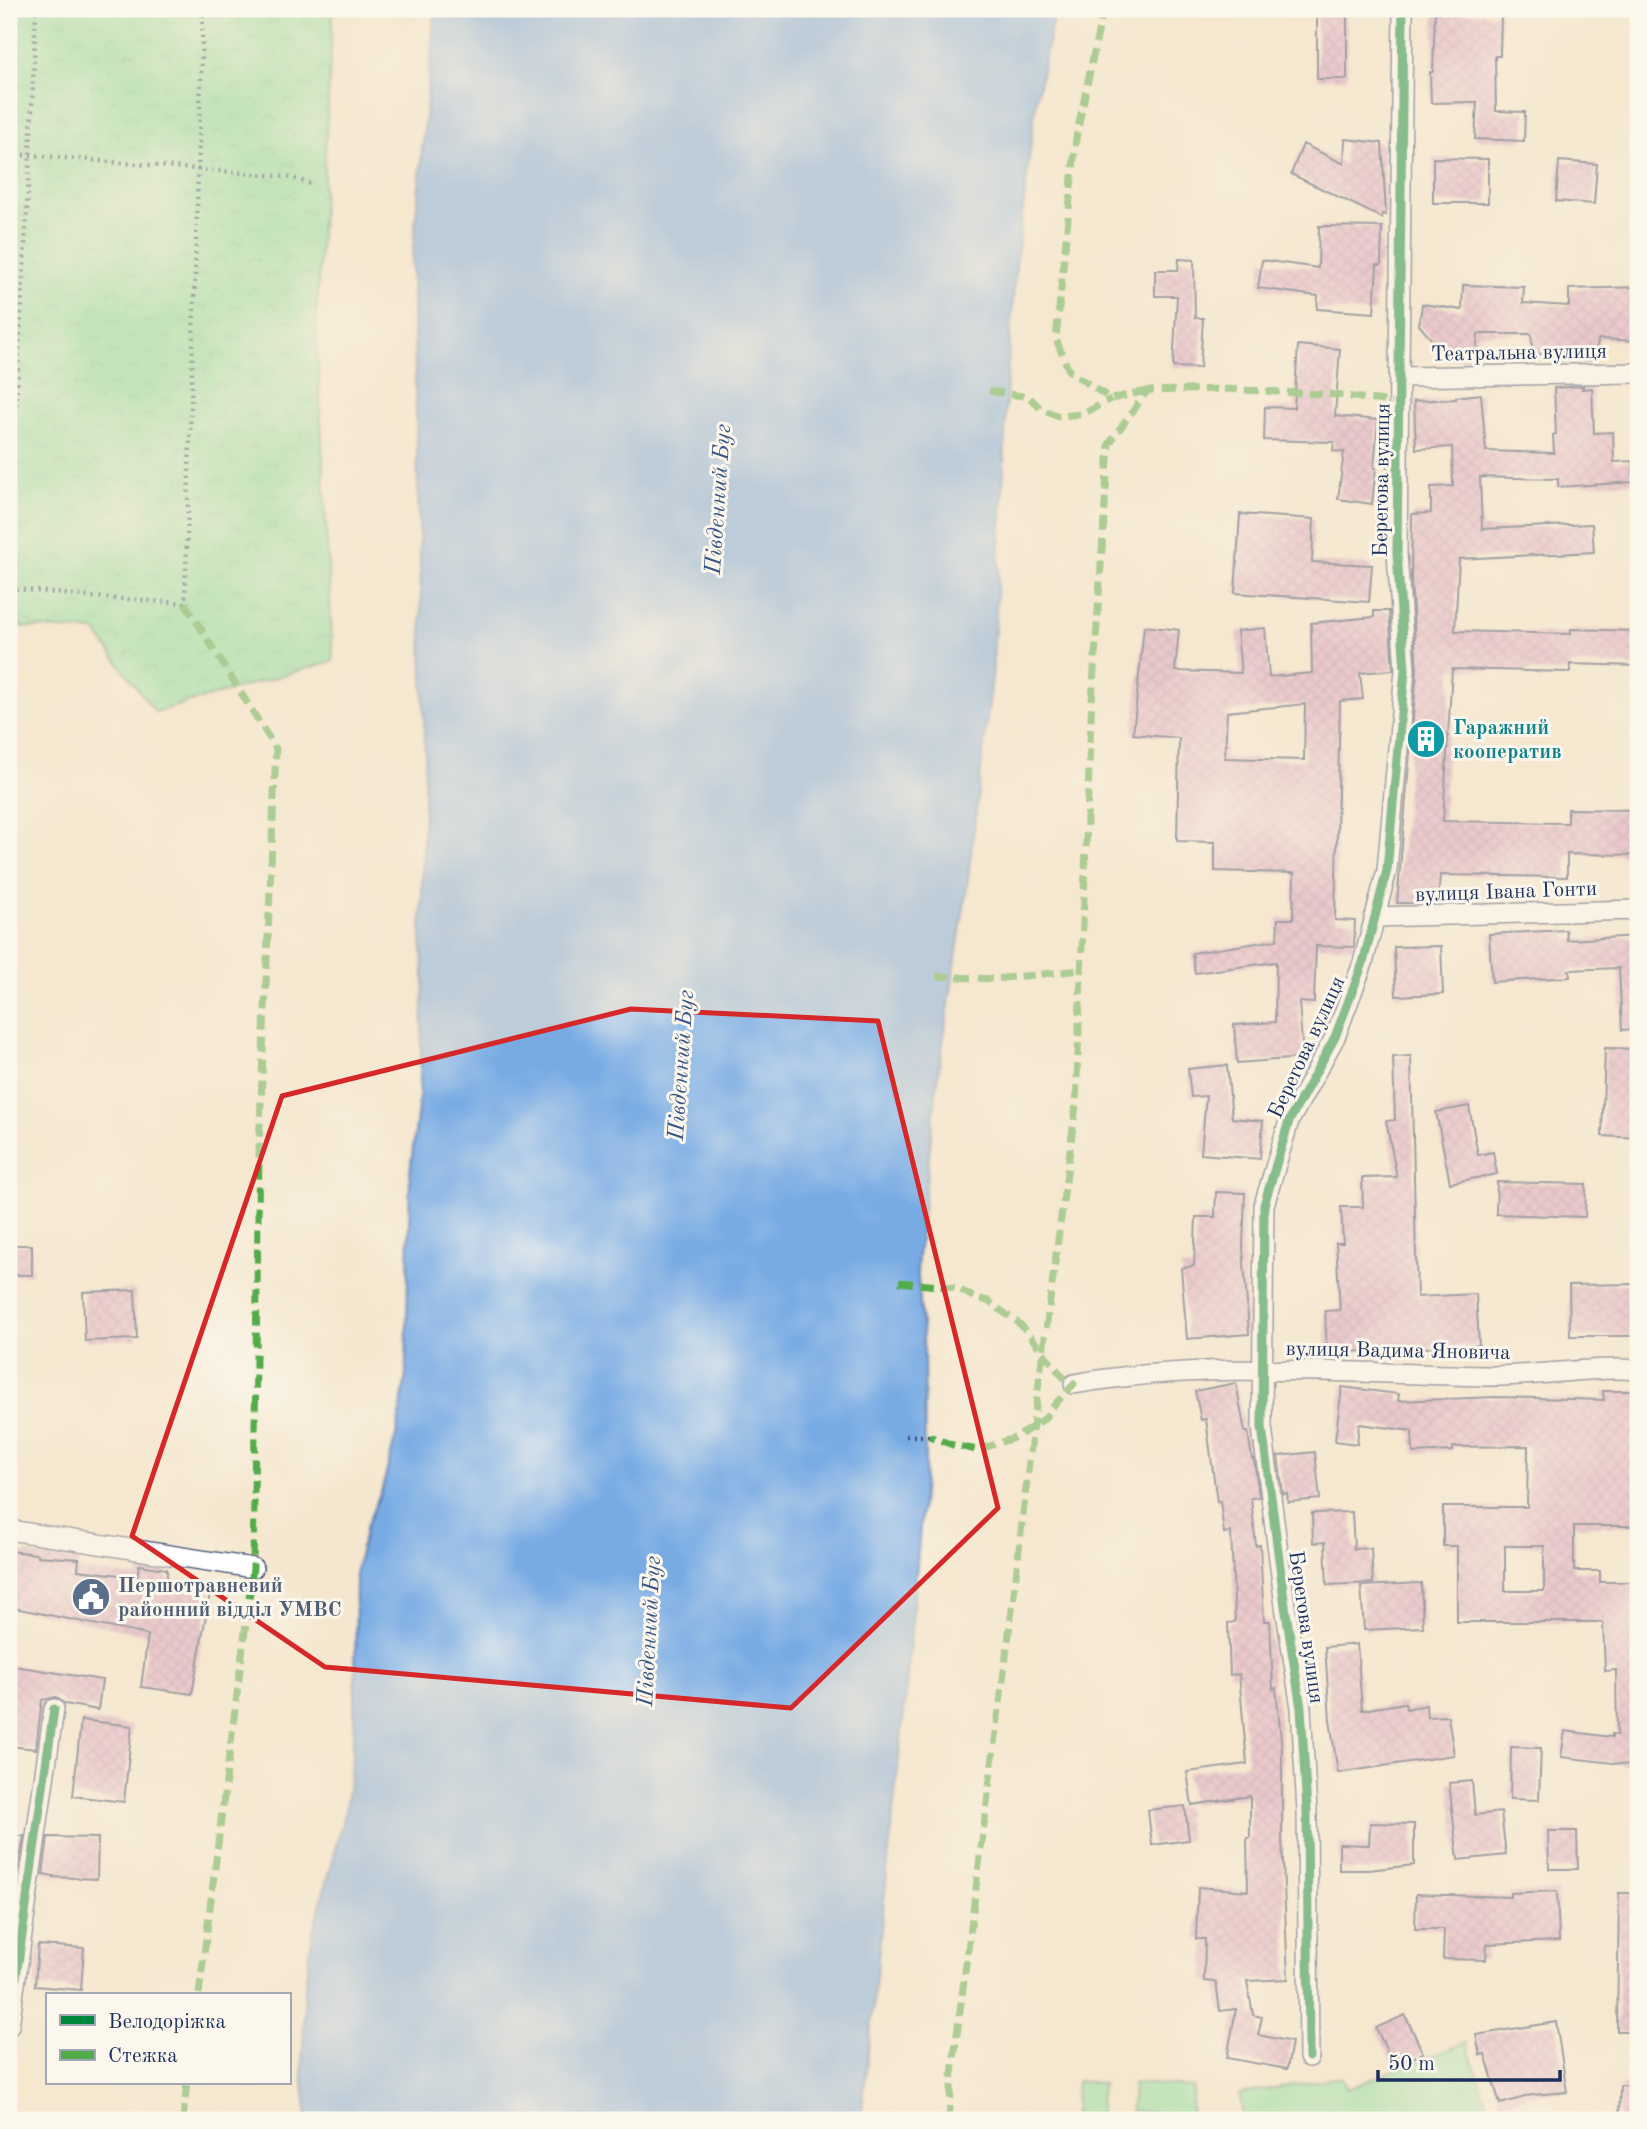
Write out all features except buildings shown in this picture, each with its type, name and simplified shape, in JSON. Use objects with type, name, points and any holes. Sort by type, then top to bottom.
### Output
[{"type":"street","name":"Берегова вулиця","points":[[1309,2057],[1307,1811],[1301,1708],[1262,1427],[1264,1205],[1289,1121],[1335,1037],[1363,963],[1387,870],[1405,670],[1397,553],[1403,9]]},
{"type":"street","name":"Театральна вулиця","points":[[1400,377],[1638,373]]},
{"type":"street","name":"вулиця Івана Гонти","points":[[1374,917],[1638,910]]},
{"type":"street","name":"вулиця Вадима Яновича","points":[[1074,1384],[1105,1379],[1263,1371],[1498,1376],[1638,1370]]},
{"type":"street","points":[[9,1530],[253,1568]]},
{"type":"street","points":[[9,2026],[54,1709]]},
{"type":"path","points":[[9,531],[36,9]]},
{"type":"path","points":[[9,588],[185,603],[203,9]]},
{"type":"path","points":[[9,155],[290,177],[313,185]]},
{"type":"path","points":[[906,1436],[929,1436]]},
{"type":"highlighted area","points":[[631,1009],[878,1021],[998,1508],[791,1708],[325,1667],[132,1536],[282,1096]]},
{"type":"green space","points":[[9,9],[333,9],[316,322],[333,661],[155,712],[95,631],[9,626]]},
{"type":"green space","points":[[1466,2042],[1493,2120],[1244,2120],[1239,2094],[1341,2077],[1347,2089]]},
{"type":"green space","points":[[1077,2081],[1102,2083],[1099,2120],[1074,2120]]},
{"type":"green space","points":[[1133,2083],[1193,2087],[1191,2115],[1131,2111]]},
{"type":"water","name":"Південний Буг","points":[[435,9],[1055,9],[1036,100],[1015,275],[992,678],[967,887],[938,1075],[917,1266],[924,1350],[925,1469],[906,1691],[861,2120],[307,2120],[302,2073],[305,1984],[313,1932],[345,1812],[352,1757],[356,1569],[366,1527],[382,1489],[397,1432],[406,1375],[410,1172],[419,1100],[424,979],[421,940],[425,755],[412,262]]},
{"type":"marked path","points":[[1103,9],[1076,138],[1056,339],[1069,371],[1111,399],[1147,391]]},
{"type":"marked path","points":[[949,2120],[953,2065],[1076,1105],[1091,716],[1109,444],[1147,391],[1223,389],[1339,395],[1399,403]]},
{"type":"marked path","points":[[989,391],[1029,397],[1041,409],[1059,416],[1083,414],[1111,399]]},
{"type":"marked path","points":[[185,603],[276,749],[259,1148],[253,1568],[199,1993]]},
{"type":"marked path","points":[[936,976],[995,979],[1081,970]]},
{"type":"marked path","points":[[899,1282],[957,1288],[973,1297],[988,1301],[1021,1325],[1063,1377],[1074,1384],[1044,1419],[1017,1437],[977,1450],[929,1436]]},
{"type":"marked path","points":[[183,2120],[187,2084]]},
{"type":"cycle path","points":[[1309,2057],[1307,1811],[1301,1708],[1262,1427],[1264,1205],[1289,1121],[1335,1037],[1363,963],[1387,870],[1405,670],[1397,553],[1403,9]]},
{"type":"cycle path","points":[[9,2026],[54,1709]]},
{"type":"place","name":"Гаражний кооператив","points":[[1426,739]]},
{"type":"place","name":"Першотравневий районний відділ УМВС","points":[[91,1597]]}]
